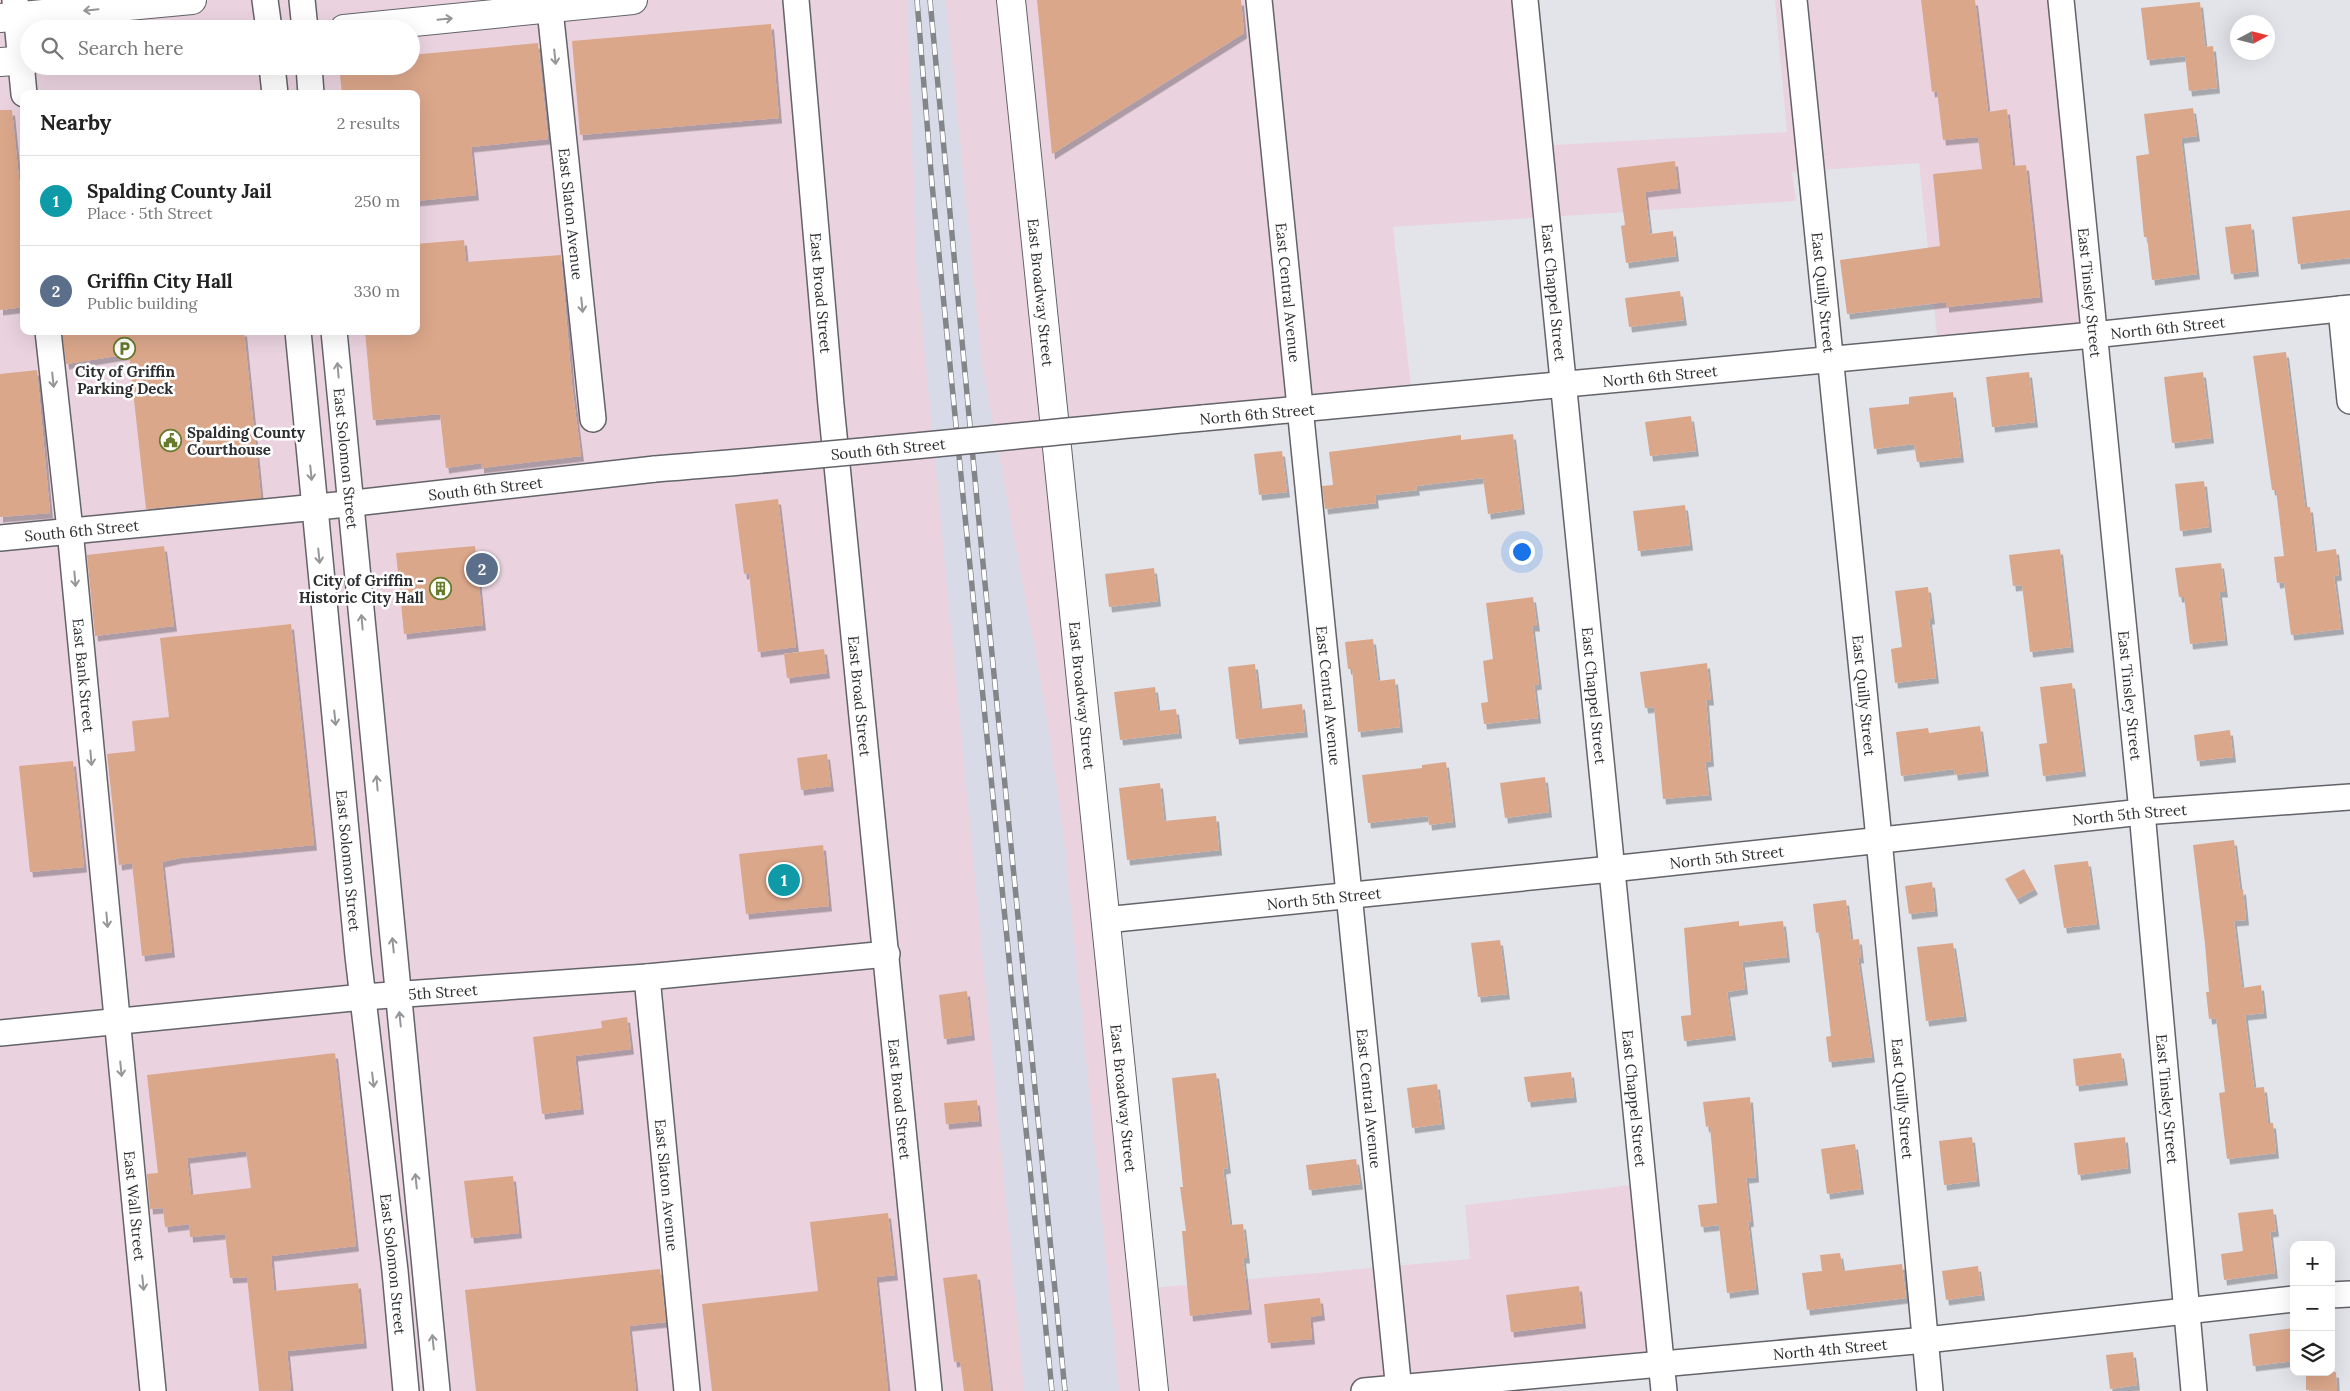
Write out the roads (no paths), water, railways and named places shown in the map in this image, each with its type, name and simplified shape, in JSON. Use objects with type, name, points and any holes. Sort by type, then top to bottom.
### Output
[{"type":"main road","points":[[11,12],[192,0]]},
{"type":"main road","points":[[418,20],[549,4],[632,0]]},
{"type":"main road","name":"East Broadway Street","points":[[1011,0],[1104,920],[1154,1391]]},
{"type":"street","points":[[265,0],[268,20]]},
{"type":"street","points":[[302,0],[304,20]]},
{"type":"street","name":"East Broad Street","points":[[796,0],[831,405],[930,1391]]},
{"type":"street","name":"East Central Avenue","points":[[1259,0],[1399,1389]]},
{"type":"street","name":"East Chappel Street","points":[[1525,0],[1565,384],[1611,869],[1664,1391]]},
{"type":"street","name":"East Quilly Street","points":[[1794,0],[1828,359],[1879,840],[1930,1391]]},
{"type":"street","name":"East Tinsley Street","points":[[2061,0],[2142,812],[2194,1391]]},
{"type":"street","name":"East Slaton Avenue","points":[[549,4],[593,419]]},
{"type":"street","points":[[11,12],[16,61],[23,90]]},
{"type":"street","points":[[273,75],[275,90]]},
{"type":"street","points":[[310,75],[312,90]]},
{"type":"street","points":[[2346,308],[2350,401]]},
{"type":"street","name":"North 6th Street","points":[[970,439],[1301,410],[2093,335],[2346,308]]},
{"type":"street","name":"East Bank Street","points":[[48,335],[70,530],[116,1021]]},
{"type":"street","name":"East Solomon Street","points":[[298,335],[363,997],[395,1271],[406,1391]]},
{"type":"street","name":"East Solomon Street","points":[[334,335],[397,994],[438,1391]]},
{"type":"street","name":"South 6th Street","points":[[0,538],[351,504],[655,469],[802,458],[970,439]]},
{"type":"street","name":"North 5th Street","points":[[1104,920],[1611,869],[2142,812],[2350,797]]},
{"type":"street","name":"5th Street","points":[[0,1033],[363,997],[647,977],[887,954]]},
{"type":"street","name":"East Slaton Avenue","points":[[647,977],[687,1391]]},
{"type":"street","name":"East Wall Street","points":[[116,1021],[153,1391]]},
{"type":"street","points":[[2335,1296],[2350,1294]]},
{"type":"street","name":"North 4th Street","points":[[1364,1391],[1662,1366],[1926,1340],[2290,1299]]},
{"type":"railway","points":[[917,0],[932,184],[1052,1391]]},
{"type":"railway","points":[[930,0],[981,543],[1065,1391]]},
{"type":"place","name":"City of Griffin Parking Deck","points":[[125,348]]},
{"type":"place","name":"Spalding County Courthouse","points":[[171,441]]},
{"type":"place","name":"Griffin City Hall","points":[[482,569]]},
{"type":"place","name":"City of Griffin - Historic City Hall","points":[[440,589]]},
{"type":"place","name":"Spalding County Jail","points":[[784,880]]}]
